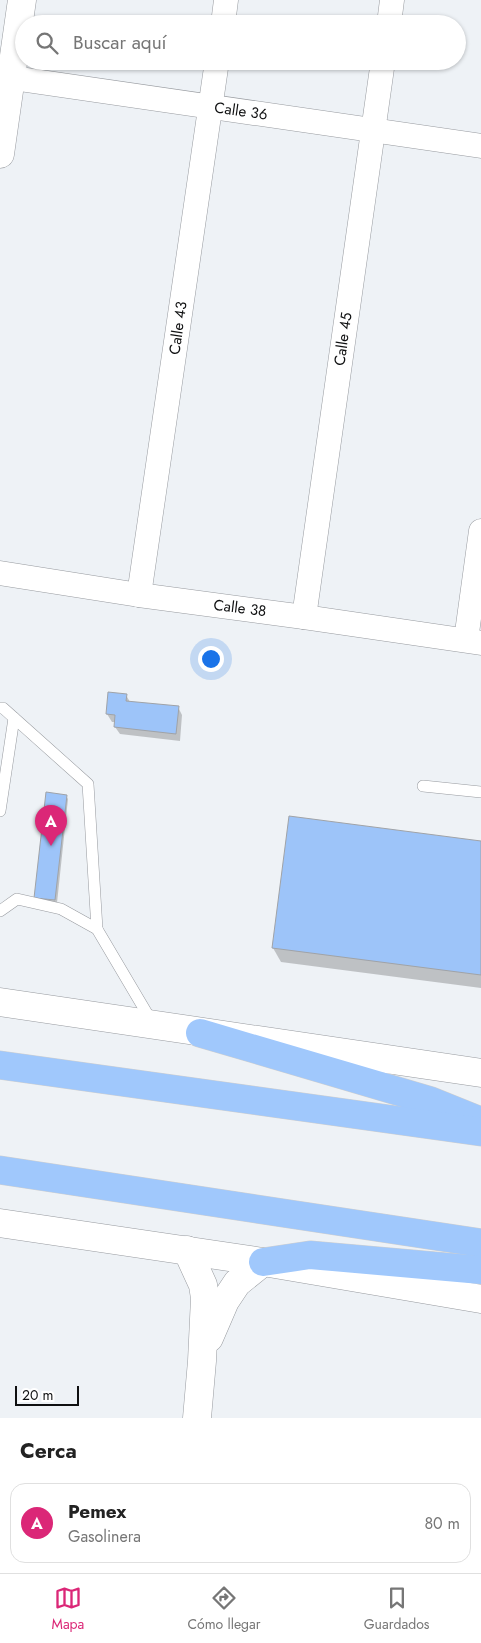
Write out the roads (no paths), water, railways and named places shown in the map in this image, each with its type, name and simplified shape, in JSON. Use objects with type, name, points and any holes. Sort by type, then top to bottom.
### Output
[{"type":"highway","points":[[200,1032],[431,1101],[481,1121]]},
{"type":"highway","points":[[0,1065],[481,1132]]},
{"type":"highway","points":[[0,1170],[481,1243]]},
{"type":"highway","points":[[263,1262],[310,1255],[481,1270]]},
{"type":"main road","points":[[19,15],[22,0]]},
{"type":"main road","points":[[0,154],[6,77],[15,34]]},
{"type":"main road","points":[[0,1002],[481,1073]]},
{"type":"main road","points":[[0,1222],[263,1262],[481,1300]]},
{"type":"main road","points":[[187,1250],[204,1285],[203,1353],[197,1418]]},
{"type":"main road","points":[[203,1353],[225,1301],[237,1283],[263,1262]]},
{"type":"street","points":[[224,15],[226,0]]},
{"type":"street","points":[[390,15],[392,0]]},
{"type":"street","name":"Calle 43","points":[[139,595],[216,70]]},
{"type":"street","name":"Calle 45","points":[[304,617],[382,70]]},
{"type":"street","name":"Calle 36","points":[[6,77],[481,146]]},
{"type":"street","points":[[473,642],[481,531]]},
{"type":"street","name":"Calle 38","points":[[0,573],[139,595],[473,642]]},
{"type":"lane","points":[[0,708],[4,708],[88,784],[97,930],[154,1026]]},
{"type":"lane","points":[[0,811],[14,718]]},
{"type":"lane","points":[[422,786],[481,792]]},
{"type":"lane","points":[[0,911],[16,899],[61,909],[97,930]]},
{"type":"place","name":"Pemex","points":[[51,846]]}]
